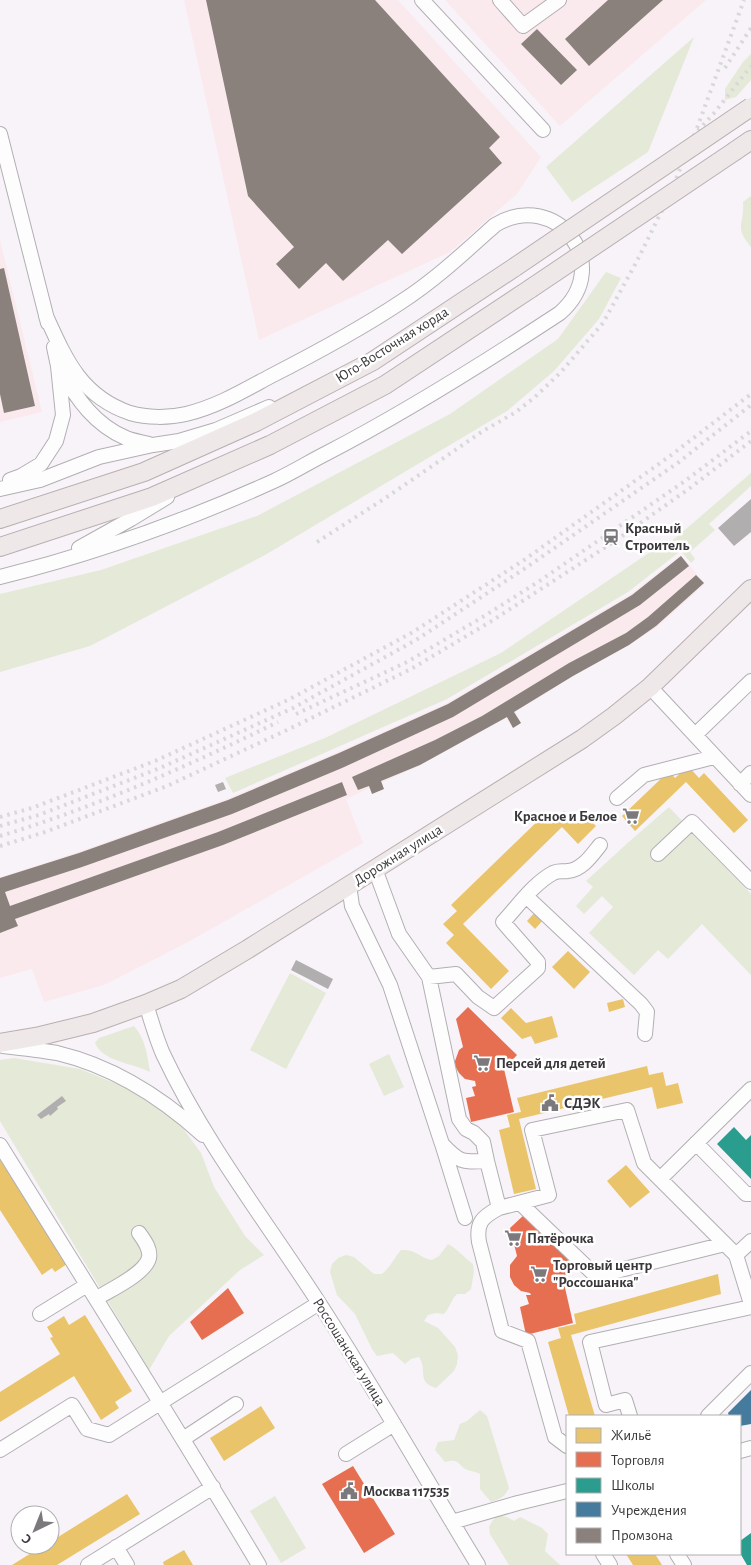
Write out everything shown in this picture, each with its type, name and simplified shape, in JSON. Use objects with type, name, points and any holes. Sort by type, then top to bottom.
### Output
[{"type":"main road","name":"Юго-Восточная хорда","points":[[0,519],[144,472],[256,422],[373,361],[751,108]]},
{"type":"main road","name":"Юго-Восточная хорда","points":[[0,547],[152,497],[270,445],[385,385],[751,140]]},
{"type":"main road","name":"Дорожная улица","points":[[0,1045],[93,1023],[146,1004],[181,989],[248,949],[582,739],[650,687],[751,589]]},
{"type":"street","points":[[422,0],[543,130]]},
{"type":"street","points":[[500,0],[523,26],[559,0]]},
{"type":"street","points":[[0,134],[58,366],[63,415],[56,441],[41,464],[21,476],[0,484]]},
{"type":"street","points":[[0,577],[48,565],[168,525],[266,484],[381,425],[480,366],[560,314],[568,307],[578,290],[582,275],[582,260],[579,250],[568,233],[552,220],[528,214],[513,216],[495,225],[444,270],[402,302],[323,349],[228,399],[186,414],[154,417],[131,413],[110,403],[91,390],[73,370],[59,346],[46,316]]},
{"type":"street","points":[[0,489],[40,480],[99,457],[153,445],[179,442],[216,430],[373,361]]},
{"type":"street","points":[[58,366],[73,393],[87,411],[106,426],[126,438],[153,445]]},
{"type":"street","points":[[48,565],[131,519],[201,476]]},
{"type":"street","points":[[695,735],[751,681]]},
{"type":"street","points":[[650,687],[751,796]]},
{"type":"street","points":[[618,798],[644,775],[714,757]]},
{"type":"street","points":[[740,784],[751,773]]},
{"type":"street","points":[[658,854],[692,822],[751,882]]},
{"type":"street","points":[[429,977],[456,974],[478,997],[494,1008],[538,968],[538,962],[503,922],[551,874],[559,870],[569,871],[580,867],[600,845]]},
{"type":"street","points":[[375,869],[399,934],[429,977],[460,1119],[466,1128],[483,1142],[499,1208]]},
{"type":"street","points":[[349,885],[352,906],[390,985],[465,1218]]},
{"type":"street","points":[[527,897],[641,1004],[647,1012],[645,1034]]},
{"type":"street","name":"Россошанская улица","points":[[146,1004],[163,1053],[213,1144],[319,1303],[478,1565]]},
{"type":"street","name":"Россошанская улица","points":[[0,1045],[56,1053],[96,1066],[153,1095],[186,1120],[213,1144]]},
{"type":"street","points":[[660,1179],[751,1089]]},
{"type":"street","points":[[566,1445],[555,1437],[528,1341],[502,1331],[479,1242],[480,1221],[499,1208],[549,1195],[532,1130],[627,1110],[644,1163],[736,1255],[751,1305],[590,1342],[606,1405],[625,1400],[630,1415]]},
{"type":"street","points":[[696,1143],[746,1194],[751,1194]]},
{"type":"street","points":[[442,1144],[454,1156],[464,1162],[487,1161]]},
{"type":"street","points":[[0,1145],[97,1298],[259,1565]]},
{"type":"street","points":[[520,1203],[596,1276],[725,1244]]},
{"type":"street","points":[[97,1298],[134,1276],[144,1267],[149,1257],[147,1245],[139,1233]]},
{"type":"street","points":[[736,1255],[751,1241]]},
{"type":"street","points":[[40,1314],[87,1284]]},
{"type":"street","points":[[0,1450],[72,1405],[87,1429],[109,1435],[319,1303]]},
{"type":"street","points":[[709,1415],[751,1373]]},
{"type":"street","points":[[183,1439],[236,1404]]},
{"type":"street","points":[[346,1454],[394,1424]]},
{"type":"street","points":[[88,1565],[213,1487]]},
{"type":"street","points":[[452,1522],[518,1503],[566,1493]]},
{"type":"street","points":[[116,1547],[127,1565]]},
{"type":"shaded area","points":[[184,0],[398,0],[541,157],[517,194],[450,252],[259,340]]},
{"type":"shaded area","points":[[445,0],[706,0],[560,126]]},
{"type":"shaded area","points":[[0,240],[42,412],[0,422]]},
{"type":"shaded area","points":[[681,555],[705,584],[657,627],[515,712],[521,723],[513,728],[506,718],[420,765],[346,799],[363,843],[190,941],[104,985],[44,1002],[32,969],[0,978],[0,876],[78,852],[227,799],[447,703],[631,594]]},
{"type":"green space","points":[[694,37],[648,152],[572,202],[546,167]]},
{"type":"green space","points":[[751,54],[751,80],[736,97],[725,100],[725,89],[743,62]]},
{"type":"green space","points":[[751,196],[751,247],[742,234],[741,225],[743,202]]},
{"type":"green space","points":[[606,272],[621,278],[599,319],[554,371],[507,411],[265,555],[90,646],[0,672],[0,594],[101,570],[257,516],[450,414],[558,339]]},
{"type":"green space","points":[[751,473],[751,486],[709,524],[715,530],[690,552],[695,559],[691,563],[672,541]]},
{"type":"green space","points":[[668,540],[678,553],[628,592],[447,699],[233,793],[225,778],[325,738],[501,653]]},
{"type":"green space","points":[[669,807],[751,894],[751,975],[702,924],[668,959],[658,950],[634,975],[589,933],[613,907],[602,896],[584,914],[576,906],[593,887],[586,881]]},
{"type":"green space","points":[[290,973],[326,993],[286,1069],[250,1050]]},
{"type":"green space","points":[[134,1026],[144,1042],[150,1072],[111,1058],[99,1049],[95,1043],[99,1038]]},
{"type":"green space","points":[[389,1054],[404,1087],[384,1096],[369,1064]]},
{"type":"green space","points":[[14,1058],[80,1069],[148,1099],[176,1119],[201,1153],[214,1187],[245,1236],[264,1255],[240,1270],[169,1336],[149,1370],[0,1121],[0,1060]]},
{"type":"green space","points":[[448,1244],[473,1264],[474,1272],[471,1289],[465,1294],[457,1294],[444,1314],[428,1315],[424,1321],[438,1328],[455,1347],[458,1355],[454,1371],[436,1388],[426,1383],[419,1357],[411,1359],[405,1364],[393,1353],[377,1356],[355,1314],[337,1295],[330,1272],[332,1264],[338,1258],[346,1255],[354,1257],[374,1274],[382,1274],[401,1250],[414,1252],[432,1260],[439,1256]]},
{"type":"green space","points":[[480,1410],[487,1416],[509,1488],[502,1497],[491,1502],[480,1489],[480,1474],[465,1469],[456,1461],[445,1462],[435,1450],[438,1442],[454,1440],[460,1424],[467,1421]]},
{"type":"green space","points":[[275,1496],[306,1548],[281,1563],[250,1511]]},
{"type":"green space","points":[[499,1515],[514,1521],[520,1517],[542,1528],[548,1534],[545,1551],[560,1565],[509,1565],[490,1534],[489,1527]]},
{"type":"building: Жильё","points":[[688,766],[699,778],[704,773],[748,820],[734,833],[686,782],[635,831],[622,816],[669,771],[675,778]]},
{"type":"building: Жильё","points":[[564,811],[575,822],[584,814],[596,826],[578,844],[562,827],[463,924],[509,971],[491,989],[446,943],[454,935],[443,924],[457,911],[451,905],[546,813],[553,821]]},
{"type":"building: Жильё","points":[[536,911],[544,919],[535,929],[527,921]]},
{"type":"building: Жильё","points":[[568,951],[590,972],[574,989],[552,967]]},
{"type":"building: Жильё","points":[[623,999],[625,1007],[609,1012],[607,1003]]},
{"type":"building: Жильё","points":[[511,1008],[526,1023],[552,1016],[558,1037],[535,1044],[531,1036],[522,1039],[501,1018]]},
{"type":"building: Жильё","points":[[647,1066],[649,1075],[663,1072],[666,1086],[678,1083],[683,1103],[657,1109],[652,1087],[519,1119],[536,1189],[514,1194],[499,1130],[510,1127],[507,1115],[521,1112],[517,1098]]},
{"type":"building: Жильё","points":[[0,1160],[67,1264],[55,1272],[52,1268],[42,1275],[0,1210]]},
{"type":"building: Жильё","points":[[626,1165],[650,1192],[630,1208],[607,1181]]},
{"type":"building: Жильё","points":[[718,1274],[721,1294],[571,1335],[595,1415],[569,1415],[548,1342],[561,1338],[558,1328],[576,1324],[574,1314]]},
{"type":"building: Жильё","points":[[85,1315],[132,1391],[115,1402],[119,1408],[101,1420],[74,1376],[0,1422],[0,1392],[60,1354],[50,1338],[53,1337],[47,1327],[64,1316],[69,1325]]},
{"type":"building: Жильё","points":[[261,1406],[275,1428],[224,1461],[210,1438]]},
{"type":"building: Жильё","points":[[127,1494],[140,1514],[57,1565],[12,1565],[28,1555],[60,1555],[60,1536]]},
{"type":"building: Жильё","points":[[184,1550],[193,1565],[164,1565],[163,1562]]},
{"type":"building: Жильё","points":[[627,1555],[656,1555],[662,1565],[633,1565]]},
{"type":"building: Торговля","name":"Персей для детей","points":[[468,1007],[517,1055],[504,1069],[514,1112],[471,1122],[466,1098],[475,1096],[472,1087],[476,1086],[475,1081],[465,1079],[455,1066],[459,1050],[463,1047],[456,1019]]},
{"type":"building: Торговля","name":"Торговый центр \"Россошанка\"","points":[[525,1214],[576,1265],[563,1279],[573,1323],[526,1335],[520,1307],[529,1304],[526,1295],[531,1295],[521,1291],[514,1285],[510,1277],[510,1265],[517,1256],[510,1228]]},
{"type":"building: Торговля","points":[[228,1288],[244,1313],[202,1340],[190,1322]]},
{"type":"building: Торговля","points":[[353,1466],[395,1534],[364,1553],[322,1484]]},
{"type":"building: Школы","points":[[734,1127],[746,1140],[751,1135],[751,1179],[717,1144]]},
{"type":"building: Школы","points":[[751,1533],[751,1565],[747,1565],[741,1555],[741,1540]]},
{"type":"building: Учреждения","points":[[751,1390],[751,1424],[741,1426],[741,1415],[729,1415],[728,1413]]},
{"type":"building: Промзона","points":[[206,0],[375,0],[500,137],[489,148],[502,163],[402,254],[388,240],[343,281],[326,263],[299,289],[276,264],[294,247],[248,196]]},
{"type":"building: Промзона","points":[[608,0],[663,0],[589,66],[565,39]]},
{"type":"building: Промзона","points":[[537,29],[577,70],[561,85],[521,44]]},
{"type":"building: Промзона","points":[[4,268],[35,406],[4,413],[0,394],[0,269]]},
{"type":"building: Промзона","points":[[681,556],[689,566],[640,605],[453,717],[342,768],[232,814],[5,892],[10,906],[218,832],[342,782],[347,795],[223,845],[15,919],[18,926],[0,933],[0,878],[79,853],[228,800],[448,704],[632,595]]},
{"type":"building: Промзона","points":[[696,575],[704,583],[656,626],[629,645],[514,712],[521,723],[513,728],[507,717],[420,765],[381,781],[384,789],[372,794],[369,786],[358,790],[352,777],[435,740],[482,716],[569,663],[626,633],[648,617]]},
{"type":"building: Прочее","points":[[751,499],[751,532],[734,546],[718,528]]},
{"type":"building: Прочее","points":[[223,782],[226,789],[218,792],[215,785]]},
{"type":"building: Прочее","points":[[296,960],[333,979],[328,989],[291,970]]},
{"type":"building: Прочее","points":[[62,1096],[66,1101],[57,1107],[58,1109],[50,1116],[49,1114],[41,1119],[37,1115]]},
{"type":"railway","points":[[697,128],[744,0]]},
{"type":"railway","points":[[725,68],[751,28]]},
{"type":"railway","points":[[317,542],[387,497],[483,431],[516,412],[561,372],[603,323],[637,261],[669,196],[694,135],[715,112],[751,66]]},
{"type":"railway","points":[[0,817],[32,808],[155,761],[290,699],[413,632],[524,560],[670,456],[751,394]]},
{"type":"railway","points":[[0,826],[39,815],[160,768],[293,708],[416,640],[527,567],[679,462],[751,405]]},
{"type":"railway","points":[[296,714],[407,662],[486,615],[538,582],[685,481],[751,431]]},
{"type":"railway","points":[[0,846],[45,832],[167,786],[411,669],[490,622],[615,541],[690,488],[751,441]]},
{"type":"railway","points":[[0,836],[36,825],[141,785],[278,722]]},
{"type":"place","name":"Красный Строитель","points":[[611,537]]},
{"type":"place","name":"Красное и Белое","points":[[631,816]]},
{"type":"place","name":"Персей для детей","points":[[482,1063]]},
{"type":"place","name":"СДЭК","points":[[550,1103]]},
{"type":"place","name":"Пятёрочка","points":[[513,1238]]},
{"type":"place","name":"Торговый центр \"Россошанка\"","points":[[539,1274]]},
{"type":"place","name":"Москва 117535","points":[[349,1491]]}]
